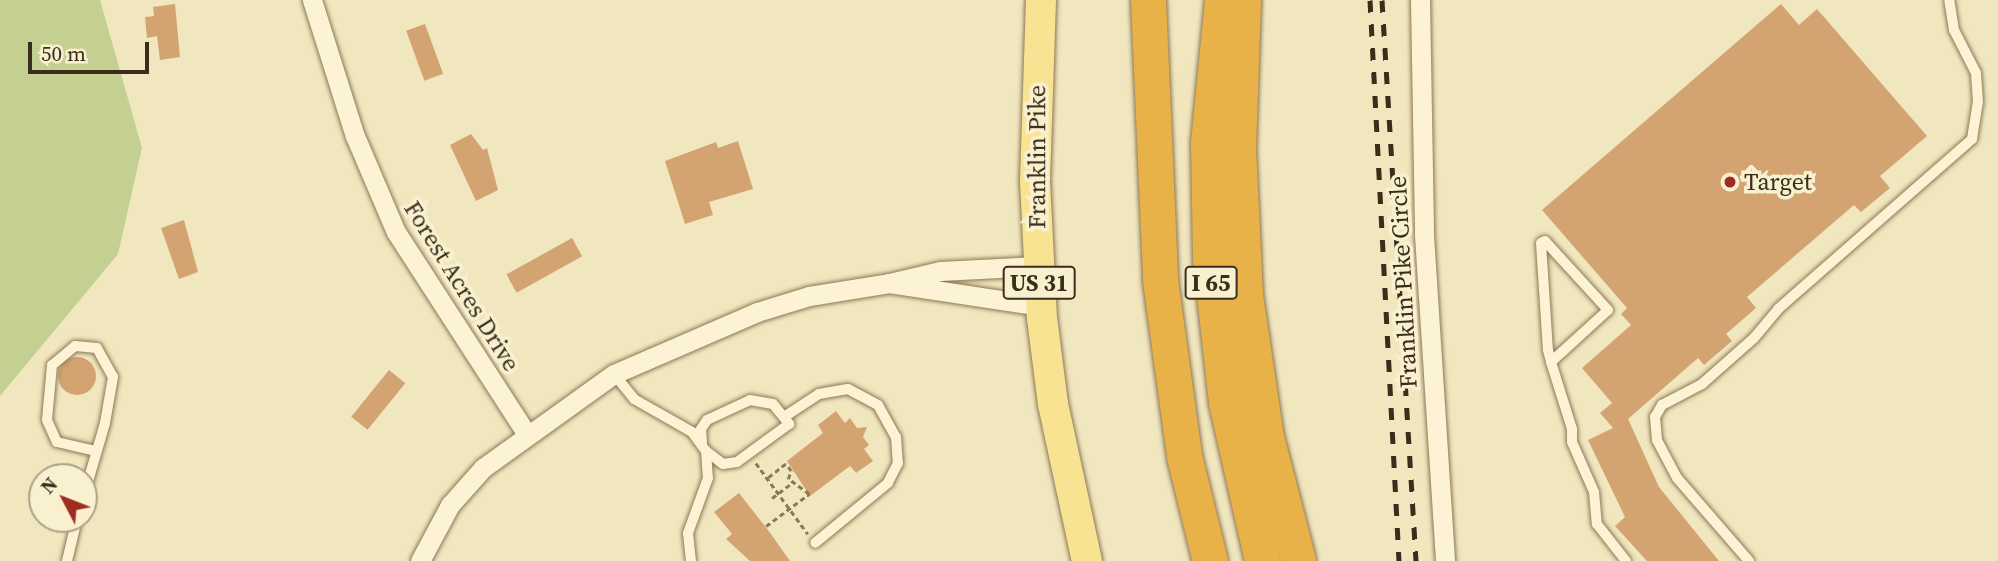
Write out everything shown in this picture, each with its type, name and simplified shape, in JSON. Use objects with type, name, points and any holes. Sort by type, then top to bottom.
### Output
[{"type":"highway","name":"I 65","points":[[1148,0],[1160,279],[1184,456],[1210,561]]},
{"type":"highway","name":"I 65","points":[[1222,0],[1208,142],[1210,259],[1231,431],[1262,561]]},
{"type":"highway","points":[[1243,0],[1238,147],[1245,295],[1266,437],[1298,561]]},
{"type":"main road","name":"Franklin Pike","points":[[1041,0],[1035,120],[1041,306],[1053,404],[1087,561]]},
{"type":"street","name":"Forest Acres Drive","points":[[312,0],[351,124],[396,232],[526,433]]},
{"type":"street","name":"Franklin Pike Circle","points":[[1420,0],[1424,235],[1445,561]]},
{"type":"street","points":[[420,561],[434,530],[466,485],[526,433],[614,374],[757,312],[809,296],[889,283],[940,271],[1038,266]]},
{"type":"street","points":[[889,283],[1041,306]]},
{"type":"lane","points":[[1749,561],[1676,478],[1657,440],[1655,417],[1672,397],[1702,384],[1754,338],[1778,309],[1972,138],[1978,102],[1976,73],[1954,30],[1949,0]]},
{"type":"lane","points":[[1551,362],[1608,310],[1545,241],[1541,243],[1551,362],[1573,429],[1572,442],[1594,492],[1597,524],[1626,561]]},
{"type":"lane","points":[[93,463],[96,451],[109,400],[111,368],[97,348],[75,346],[52,365],[47,420],[57,442],[96,451]]},
{"type":"lane","points":[[614,374],[634,399],[679,424],[728,464],[750,455],[789,424],[773,404],[759,400],[738,403],[715,414],[679,424]]},
{"type":"lane","points":[[784,417],[819,394],[848,389],[878,405],[896,437],[898,463],[891,479],[815,543]]},
{"type":"lane","points":[[691,561],[688,533],[708,478],[701,429],[715,414]]},
{"type":"lane","points":[[67,561],[74,533]]},
{"type":"path","points":[[750,455],[815,543]]},
{"type":"path","points":[[766,526],[809,494],[792,483],[786,464],[767,479]]},
{"type":"path","points":[[772,499],[792,483]]},
{"type":"green space","points":[[0,0],[100,0],[142,148],[118,254],[0,396]]},
{"type":"building","points":[[175,4],[180,57],[160,60],[157,36],[147,38],[145,17],[154,16],[153,7]]},
{"type":"building","name":"Target","points":[[1781,4],[1799,25],[1817,9],[1927,136],[1880,176],[1890,188],[1861,212],[1854,205],[1747,297],[1756,308],[1726,334],[1732,341],[1704,365],[1698,358],[1628,419],[1659,487],[1719,561],[1647,561],[1615,526],[1625,517],[1588,440],[1613,428],[1600,413],[1612,403],[1582,368],[1631,325],[1621,314],[1627,308],[1542,210]]},
{"type":"building","points":[[425,24],[443,74],[424,81],[406,31]]},
{"type":"building","points":[[471,134],[483,150],[487,148],[498,190],[476,201],[450,145]]},
{"type":"building","points":[[738,141],[753,189],[709,202],[713,215],[685,224],[665,161],[716,142],[718,148]]},
{"type":"building","points":[[184,220],[198,272],[179,279],[161,228]]},
{"type":"building","points":[[572,238],[582,256],[517,293],[506,274]]},
{"type":"building","points":[[77,357],[90,363],[96,376],[90,389],[77,395],[64,389],[58,376],[64,363]]},
{"type":"building","points":[[389,370],[405,383],[368,430],[351,417]]},
{"type":"building","points":[[836,411],[845,423],[850,418],[857,428],[867,427],[863,437],[869,445],[864,449],[873,461],[856,473],[850,466],[810,496],[787,461],[823,433],[818,425]]},
{"type":"building","points":[[739,493],[790,561],[750,561],[726,539],[732,534],[714,512]]},
{"type":"railway","points":[[1370,0],[1399,561]]},
{"type":"railway","points":[[1382,0],[1416,561]]},
{"type":"place","name":"Target","points":[[1730,182]]}]
